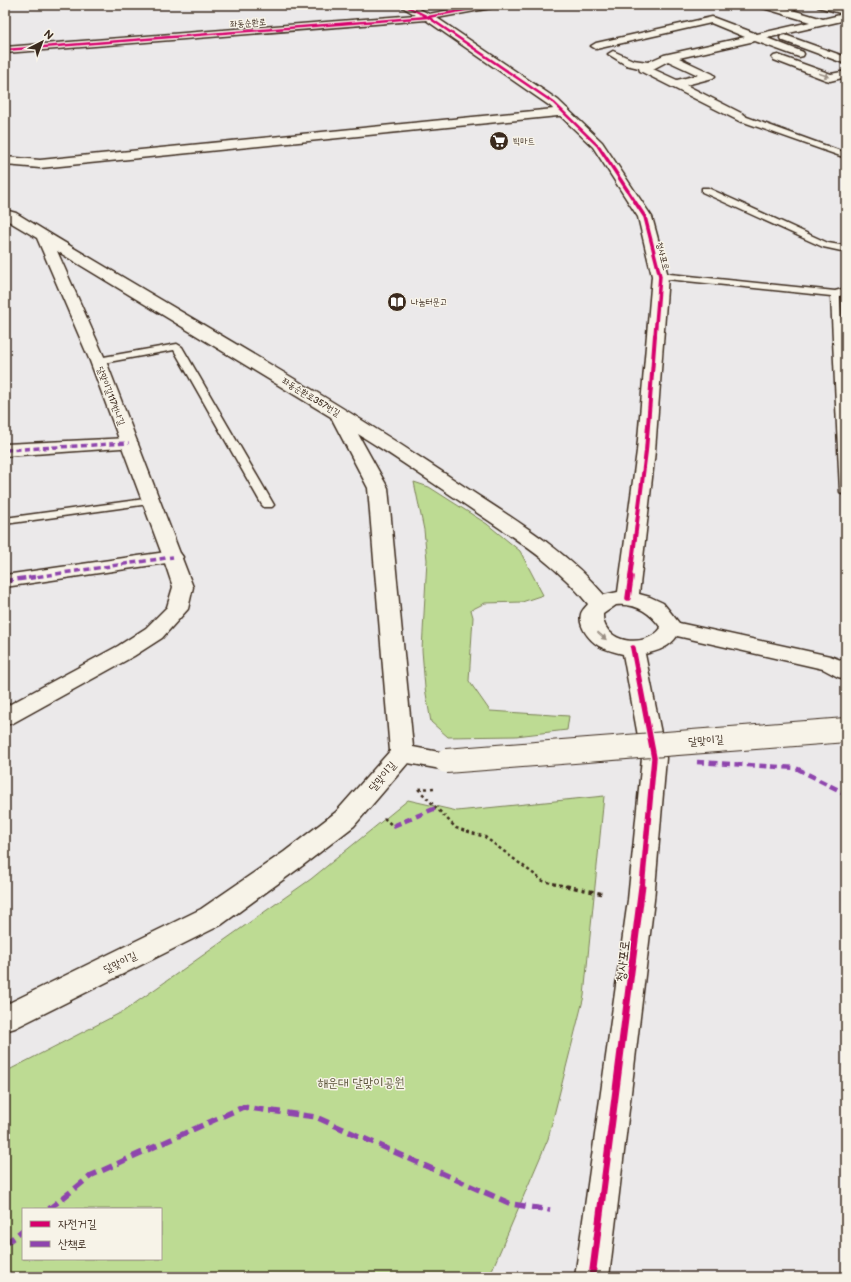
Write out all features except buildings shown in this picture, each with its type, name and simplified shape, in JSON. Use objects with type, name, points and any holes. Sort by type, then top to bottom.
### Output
[{"type":"street","name":"청사포로","points":[[404,5],[428,17],[554,103],[598,145],[645,217],[660,276],[646,451],[628,598]]},
{"type":"street","name":"좌동순환로","points":[[5,50],[428,17],[491,5]]},
{"type":"street","points":[[764,5],[822,22]]},
{"type":"street","points":[[822,5],[846,12]]},
{"type":"street","points":[[613,54],[630,63],[659,61],[754,37],[846,17]]},
{"type":"street","points":[[596,46],[712,20],[798,54]]},
{"type":"street","points":[[716,31],[731,28]]},
{"type":"street","points":[[773,33],[846,61]]},
{"type":"street","points":[[612,42],[629,48]]},
{"type":"street","points":[[736,42],[757,50]]},
{"type":"street","points":[[641,53],[659,61],[709,76],[676,84]]},
{"type":"street","points":[[771,55],[830,78],[846,74]]},
{"type":"street","points":[[800,66],[835,57]]},
{"type":"street","points":[[659,61],[644,69],[741,118]]},
{"type":"street","points":[[5,161],[40,164],[564,112]]},
{"type":"street","name":"좌동순환로357번길","points":[[5,214],[337,412],[411,459],[557,559],[587,586],[600,604]]},
{"type":"street","name":"달맞이길117번나길","points":[[5,717],[126,651],[154,633],[177,609],[183,587],[152,501],[98,361],[43,236]]},
{"type":"street","points":[[337,412],[378,488],[402,753]]},
{"type":"street","points":[[5,450],[129,443]]},
{"type":"street","points":[[5,582],[173,557]]},
{"type":"street","points":[[672,628],[664,638],[650,646],[633,648],[618,646],[602,638],[592,626],[592,613],[600,604],[615,598],[628,598],[641,601],[656,608],[672,628],[830,663],[846,672]]},
{"type":"street","name":"청사포로","points":[[592,1277],[640,900],[654,758],[633,648]]},
{"type":"street","name":"달맞이길","points":[[5,1019],[211,917],[293,859],[345,819],[402,753],[446,761],[846,730]]},
{"type":"lane","points":[[741,118],[846,156]]},
{"type":"lane","points":[[705,190],[826,245],[846,249]]},
{"type":"lane","points":[[660,276],[835,294],[846,291]]},
{"type":"lane","points":[[835,294],[842,360],[846,492]]},
{"type":"lane","points":[[98,361],[177,347],[268,505]]},
{"type":"lane","points":[[5,521],[152,501]]},
{"type":"path","points":[[418,789],[456,828],[485,837],[543,881],[604,894]]},
{"type":"path","points":[[382,816],[393,826]]},
{"type":"green space","points":[[414,482],[429,487],[487,524],[520,551],[543,595],[522,602],[485,603],[471,610],[473,617],[469,681],[490,711],[569,716],[567,730],[516,736],[448,737],[431,722],[425,688],[422,650],[427,560],[424,530]]},
{"type":"green space","name":"해운대 달맞이공원","points":[[604,796],[584,996],[548,1139],[489,1277],[5,1277],[5,1072],[124,1011],[311,879],[408,800],[457,811]]},
{"type":"marked path","points":[[5,450],[129,443]]},
{"type":"marked path","points":[[5,581],[173,557]]},
{"type":"marked path","points":[[697,762],[796,768],[846,794]]},
{"type":"marked path","points":[[393,826],[436,808]]},
{"type":"marked path","points":[[50,1208],[92,1175],[243,1107],[316,1117],[511,1204],[550,1210]]},
{"type":"marked path","points":[[5,1244],[22,1231]]},
{"type":"cycle path","points":[[404,5],[428,17],[554,103],[598,145],[645,217],[660,276],[646,451],[628,598]]},
{"type":"cycle path","points":[[5,50],[428,17],[491,5]]},
{"type":"cycle path","points":[[592,1277],[641,900],[654,758],[633,648]]},
{"type":"place","name":"빅마트","points":[[499,141]]},
{"type":"place","name":"나눔터문고","points":[[397,302]]}]
